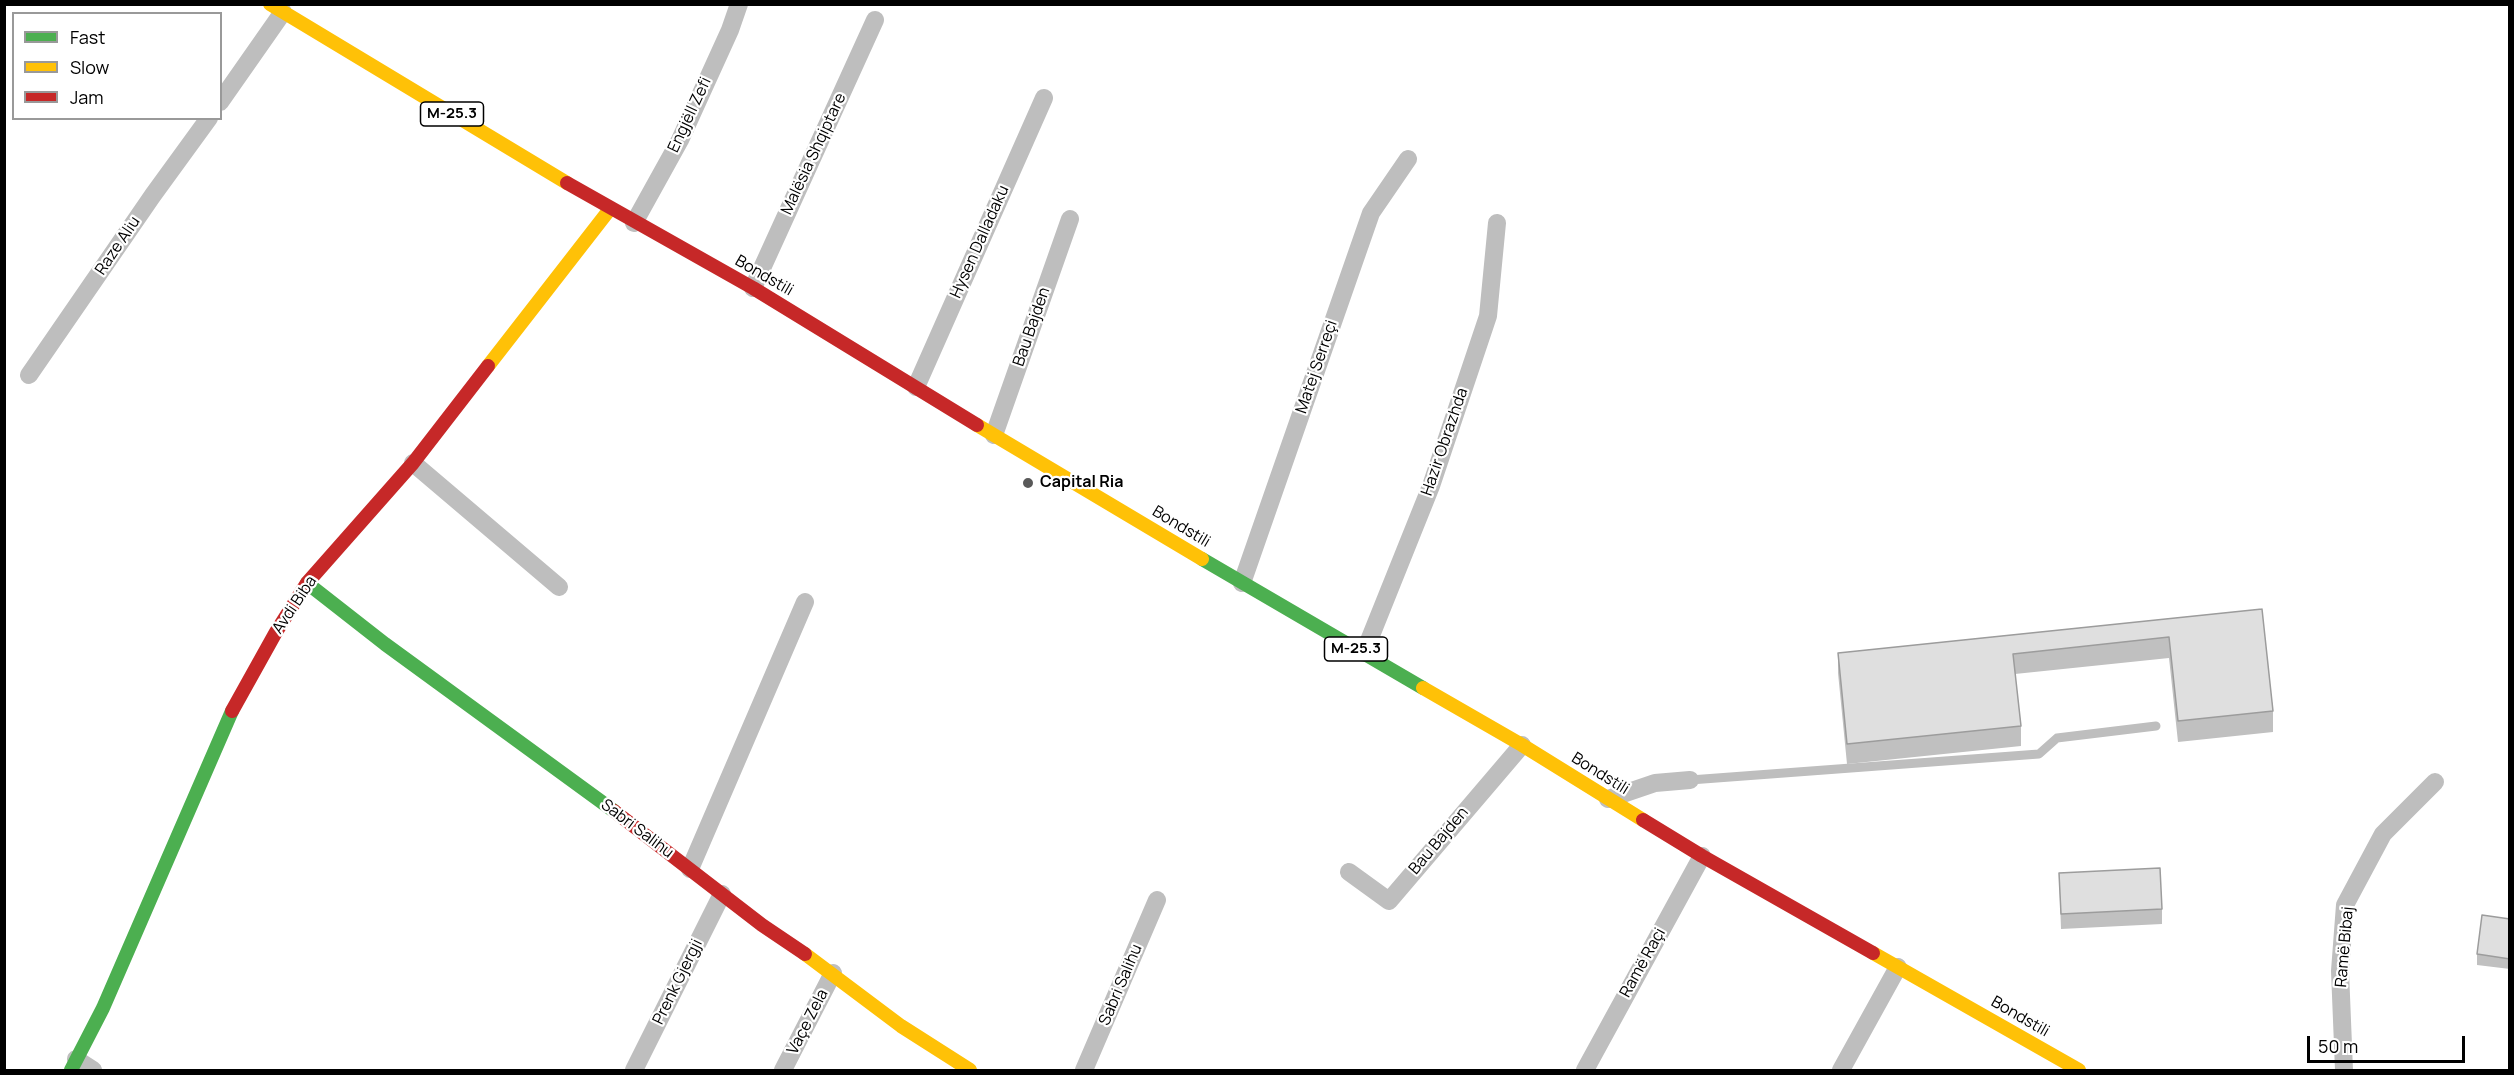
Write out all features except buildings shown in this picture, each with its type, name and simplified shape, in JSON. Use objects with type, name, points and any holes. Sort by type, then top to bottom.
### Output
[{"type":"main road","name":"Bondstili","points":[[277,8],[610,209],[753,288],[994,435],[1521,746],[1702,856],[2074,1069]]},
{"type":"main road","name":"Avdi Biba","points":[[73,1065],[103,1008],[224,727],[307,583],[412,464],[610,209]]},
{"type":"main road","name":"Sabri Salihu","points":[[307,583],[385,644],[503,728],[762,925],[833,973],[901,1026],[970,1071]]},
{"type":"street","name":"Engjëll Zefi","points":[[634,223],[680,140],[730,30],[739,4]]},
{"type":"street","points":[[222,99],[277,8]]},
{"type":"street","name":"Malësia Shqiptare","points":[[753,288],[875,20]]},
{"type":"street","name":"Hysen Dalladaku","points":[[916,387],[1044,98]]},
{"type":"street","name":"Raze Aliu","points":[[29,375],[208,120]]},
{"type":"street","name":"Matej Serreçi","points":[[1242,583],[1371,213],[1408,159]]},
{"type":"street","name":"Bau Bajden","points":[[994,435],[1070,219]]},
{"type":"street","name":"Hazir Obrazhda","points":[[1364,653],[1431,486],[1488,316],[1497,224]]},
{"type":"street","points":[[412,464],[559,587]]},
{"type":"street","points":[[690,869],[805,602]]},
{"type":"street","name":"Bau Bajden","points":[[1349,872],[1389,901],[1521,746]]},
{"type":"street","points":[[1608,799],[1655,783],[1690,780]]},
{"type":"street","name":"Ramë Bibaj","points":[[2344,1071],[2340,971],[2346,905],[2383,834],[2435,782]]},
{"type":"street","name":"Ramë Raçi","points":[[1585,1071],[1702,856]]},
{"type":"street","name":"Prenk Gjergji","points":[[634,1071],[722,894]]},
{"type":"street","name":"Sabri Salihu","points":[[1084,1071],[1157,900]]},
{"type":"street","points":[[1840,1071],[1898,967]]},
{"type":"street","name":"Vaçe Zela","points":[[783,1071],[833,973]]},
{"type":"street","name":"Avdi Biba","points":[[73,1065],[93,1071]]},
{"type":"lane","points":[[1690,780],[2039,754],[2057,738],[2156,726]]},
{"type":"traffic: fast","points":[[1202,559],[1423,688]]},
{"type":"traffic: fast","points":[[307,583],[385,644],[614,811]]},
{"type":"traffic: fast","points":[[71,1070],[103,1008],[232,711]]},
{"type":"traffic: slow","points":[[270,4],[567,183]]},
{"type":"traffic: slow","points":[[488,366],[610,209]]},
{"type":"traffic: slow","points":[[977,425],[1202,559]]},
{"type":"traffic: slow","points":[[1423,688],[1522,745],[1643,820]]},
{"type":"traffic: slow","points":[[1873,953],[2079,1070]]},
{"type":"traffic: slow","points":[[805,954],[901,1026],[970,1070]]},
{"type":"traffic: jam","points":[[567,183],[753,288],[977,425]]},
{"type":"traffic: jam","points":[[232,711],[276,632],[307,583],[413,463],[488,366]]},
{"type":"traffic: jam","points":[[614,811],[762,925],[805,954]]},
{"type":"traffic: jam","points":[[1643,820],[1873,953]]},
{"type":"place","name":"Capital Ria","points":[[1028,483]]}]
